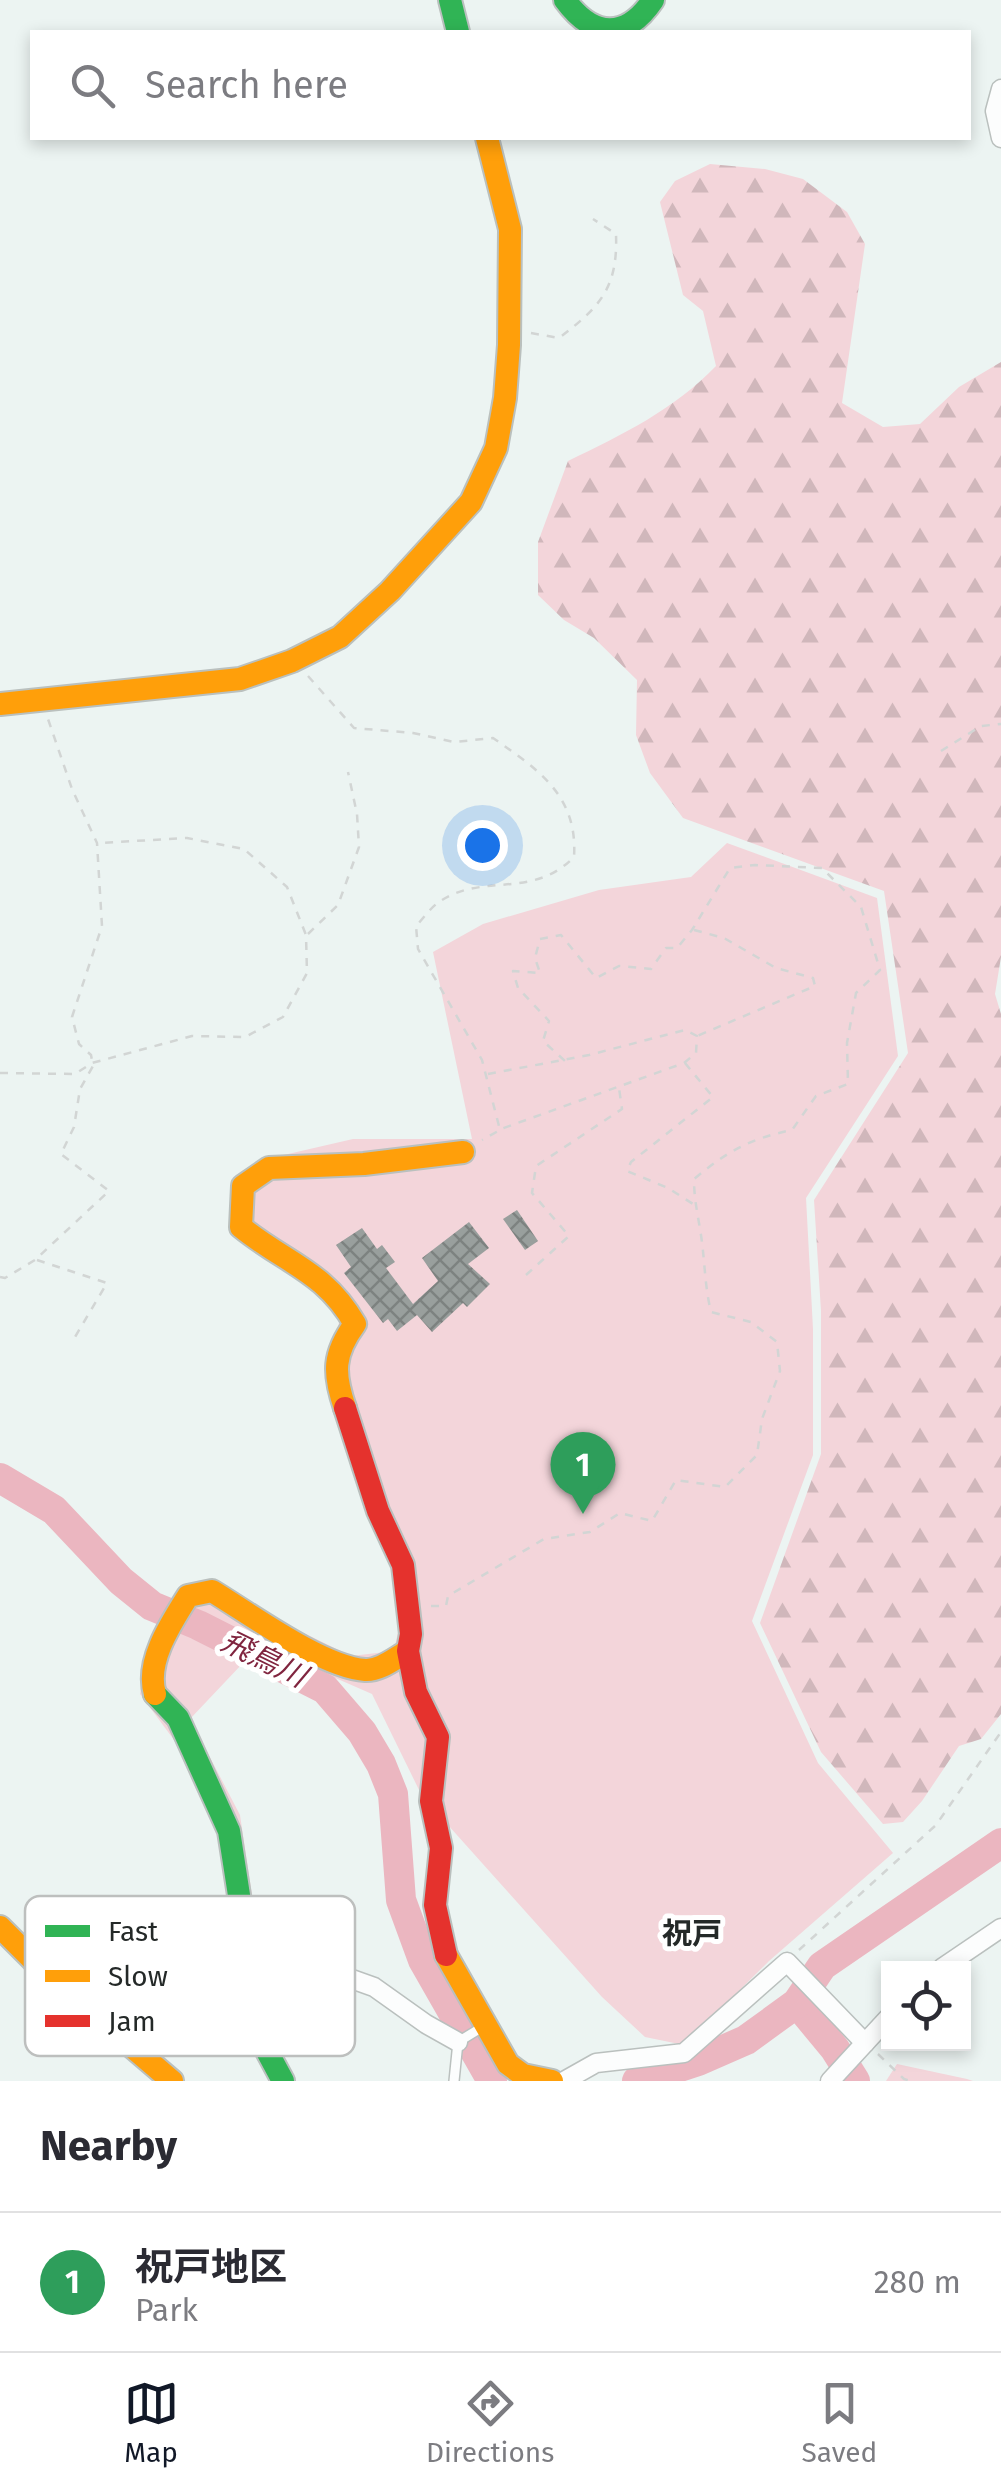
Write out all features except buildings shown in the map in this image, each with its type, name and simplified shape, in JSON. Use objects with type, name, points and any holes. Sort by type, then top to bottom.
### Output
[{"type":"street","points":[[450,0],[458,30]]},
{"type":"street","points":[[564,0],[582,22],[602,30],[624,30],[646,14],[653,0]]},
{"type":"street","points":[[1001,89],[996,110],[1001,138]]},
{"type":"street","points":[[0,704],[240,679],[292,661],[340,637],[390,591],[471,502],[496,448],[505,398],[510,330],[510,229],[488,140]]},
{"type":"street","points":[[463,1152],[364,1164],[269,1168],[243,1186],[241,1227],[265,1248],[312,1270],[330,1286],[355,1324],[338,1347],[337,1384],[378,1511],[403,1565],[412,1634],[408,1651],[416,1692],[438,1737],[431,1800],[441,1848],[435,1905],[444,1951],[508,2064],[523,2075],[552,2081]]},
{"type":"street","points":[[239,1896],[229,1831],[178,1718],[153,1692],[152,1672],[170,1623],[188,1596],[212,1590],[312,1650],[359,1668],[370,1670],[408,1651]]},
{"type":"street","points":[[0,1927],[25,1952]]},
{"type":"street","points":[[952,1961],[1001,1928]]},
{"type":"street","points":[[564,2081],[596,2063],[684,2053],[787,1962],[865,2043]]},
{"type":"street","points":[[355,1980],[374,1987],[458,2042]]},
{"type":"street","points":[[830,2081],[881,2026]]},
{"type":"street","points":[[143,2056],[172,2081]]},
{"type":"street","points":[[270,2056],[283,2081]]},
{"type":"lane","points":[[454,2081],[458,2042],[486,2025]]},
{"type":"path","points":[[510,330],[559,338],[596,309],[618,263],[616,234],[594,219]]},
{"type":"path","points":[[292,661],[329,696],[354,728],[413,733],[454,742],[493,738],[536,769],[569,810],[576,832],[574,857],[558,873],[537,881],[472,889],[439,902],[416,926],[418,949],[482,1060],[500,1130]]},
{"type":"path","points":[[0,1277],[5,1278],[35,1260],[110,1191],[61,1154],[74,1127],[80,1089],[94,1066],[78,1044],[72,1017],[102,926],[96,843],[72,789],[41,698]]},
{"type":"path","points":[[942,750],[981,726],[1001,724]]},
{"type":"path","points":[[306,935],[338,905],[359,847],[348,772]]},
{"type":"path","points":[[0,1073],[75,1074],[92,1063],[192,1036],[245,1037],[283,1017],[307,974],[306,935],[287,887],[244,849],[186,838],[96,843]]},
{"type":"path","points":[[427,1606],[446,1606],[448,1596],[544,1540],[590,1532],[620,1513],[652,1522],[676,1480],[725,1487],[756,1455],[762,1419],[780,1371],[777,1342],[751,1322],[711,1312],[703,1278],[694,1179],[726,1152],[758,1138],[792,1130],[816,1096],[848,1084],[847,1043],[856,993],[880,970],[862,906],[822,868],[730,868],[692,930],[677,948],[666,948],[651,969],[619,966],[596,978],[561,936],[540,939],[535,958],[540,973],[513,971],[518,988],[548,1020],[543,1041],[564,1060]]},
{"type":"path","points":[[692,930],[724,938],[776,968],[814,978],[814,986],[696,1036]]},
{"type":"path","points":[[486,1074],[564,1060],[685,1030],[696,1036]]},
{"type":"path","points":[[463,1152],[500,1130],[684,1063],[696,1052],[696,1036]]},
{"type":"path","points":[[684,1063],[713,1097],[631,1162],[628,1171],[668,1188],[694,1205]]},
{"type":"path","points":[[526,1275],[569,1236],[532,1193],[536,1166],[622,1109],[618,1087]]},
{"type":"path","points":[[35,1260],[107,1283],[76,1337]]},
{"type":"path","points":[[787,1962],[936,1825],[1001,1732]]},
{"type":"path","points":[[865,2043],[904,2080],[911,2081]]},
{"type":"green space","points":[[710,164],[765,169],[803,179],[847,212],[865,244],[842,403],[883,427],[920,424],[959,387],[1001,362],[1001,957],[995,994],[1001,1014],[1001,1714],[981,1739],[959,1746],[903,1822],[883,1824],[821,1752],[760,1623],[821,1454],[821,1311],[814,1200],[908,1053],[884,891],[683,818],[650,773],[636,735],[637,680],[594,638],[564,620],[538,595],[538,542],[568,461],[665,408],[716,366],[703,311],[683,295],[660,202],[675,181]]},
{"type":"green space","points":[[727,843],[877,898],[898,1056],[806,1198],[813,1329],[813,1455],[752,1621],[818,1763],[893,1853],[769,1961],[684,2045],[645,2037],[602,1997],[422,1796],[372,1694],[260,1645],[190,1719],[240,1815],[252,1896],[229,1896],[222,1843],[191,1763],[140,1694],[145,1663],[181,1587],[308,1635],[351,1656],[394,1651],[400,1622],[395,1574],[326,1373],[340,1319],[321,1293],[231,1220],[262,1160],[353,1139],[472,1139],[433,952],[483,924],[599,890],[691,877]]},
{"type":"green space","points":[[261,2056],[283,2056],[295,2081]]},
{"type":"green space","points":[[897,2064],[967,2079],[973,2081],[886,2081]]},
{"type":"waterway","name":"飛鳥川","points":[[0,1478],[54,1510],[121,1581],[152,1606],[325,1689],[362,1732],[393,1794],[401,1900],[423,1960],[492,2081]]},
{"type":"waterway","name":"飛鳥川","points":[[637,2081],[746,2040],[797,2003],[822,1966],[1001,1843]]},
{"type":"waterway","points":[[797,2003],[835,2049],[855,2081]]},
{"type":"traffic: fast","points":[[450,0],[458,30]]},
{"type":"traffic: fast","points":[[565,0],[587,22],[609,29],[632,22],[653,0]]},
{"type":"traffic: fast","points":[[155,1694],[178,1718],[229,1831],[239,1896]]},
{"type":"traffic: fast","points":[[270,2056],[283,2081]]},
{"type":"traffic: slow","points":[[0,704],[240,679],[292,661],[340,637],[390,591],[471,502],[496,448],[509,345],[510,229],[488,140]]},
{"type":"traffic: slow","points":[[345,1408],[337,1364],[342,1345],[355,1324],[317,1280],[241,1227],[243,1186],[269,1168],[364,1164],[463,1152]]},
{"type":"traffic: slow","points":[[155,1694],[154,1669],[167,1630],[188,1596],[212,1591],[287,1638],[348,1667],[376,1668],[408,1651]]},
{"type":"traffic: slow","points":[[0,1927],[25,1952]]},
{"type":"traffic: slow","points":[[446,1955],[508,2064],[523,2075],[552,2081]]},
{"type":"traffic: slow","points":[[143,2056],[172,2081]]},
{"type":"traffic: jam","points":[[345,1408],[378,1511],[403,1565],[411,1634],[408,1651],[416,1692],[438,1737],[431,1801],[441,1848],[435,1905],[446,1955]]},
{"type":"place","name":"祝戸地区","points":[[583,1514]]},
{"type":"district","name":"祝戸","points":[[692,1934]]}]
